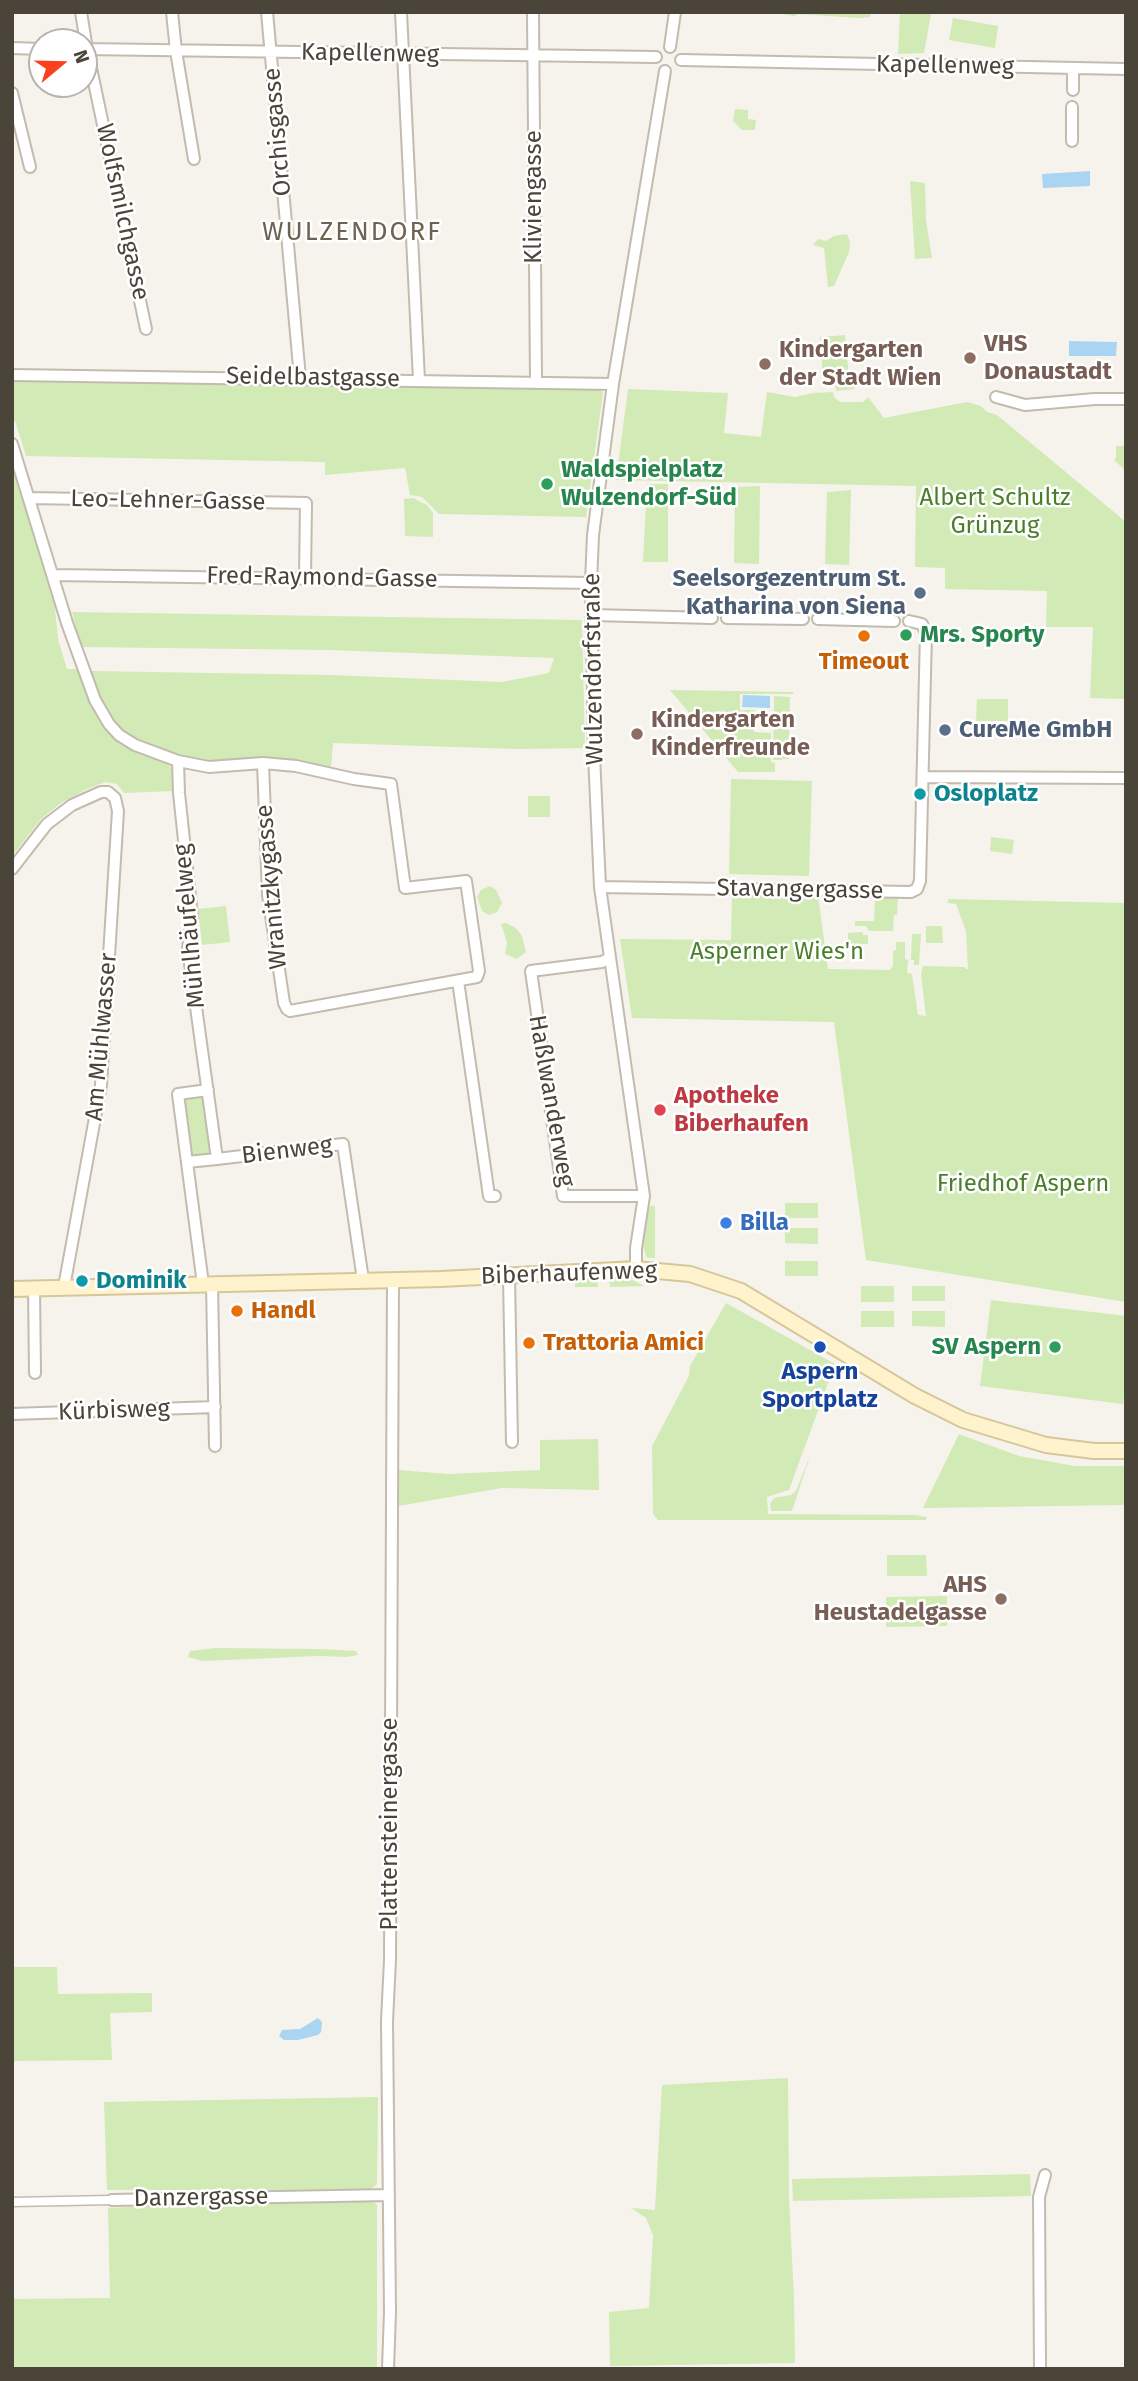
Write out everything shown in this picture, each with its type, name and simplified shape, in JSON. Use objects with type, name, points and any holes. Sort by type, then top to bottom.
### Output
[{"type":"main road","name":"Biberhaufenweg","points":[[12,1289],[509,1276],[636,1269],[690,1274],[734,1288],[915,1396],[963,1420],[1046,1445],[1094,1451],[1126,1451]]},
{"type":"street","points":[[172,12],[194,159]]},
{"type":"street","name":"Orchisgasse","points":[[267,12],[300,378]]},
{"type":"street","points":[[401,12],[419,380]]},
{"type":"street","name":"Kliviengasse","points":[[533,12],[536,382]]},
{"type":"street","points":[[670,47],[675,12]]},
{"type":"street","points":[[670,47],[676,49],[681,60],[678,68],[665,71],[657,63],[656,57],[663,48],[670,47]]},
{"type":"street","name":"Kapellenweg","points":[[98,49],[656,57]]},
{"type":"street","name":"Kapellenweg","points":[[681,60],[1126,69]]},
{"type":"street","points":[[1073,68],[1073,90]]},
{"type":"street","name":"Wulzendorfstraße","points":[[636,1269],[636,1248],[644,1196],[600,887],[591,583],[593,535],[613,384],[665,71]]},
{"type":"street","points":[[12,93],[30,167]]},
{"type":"street","name":"Wolfsmilchgasse","points":[[96,98],[146,329]]},
{"type":"street","points":[[1072,107],[1072,141]]},
{"type":"street","name":"Seidelbastgasse","points":[[12,374],[613,384]]},
{"type":"street","points":[[996,397],[1025,405],[1083,399],[1126,399]]},
{"type":"street","points":[[12,444],[67,623],[95,700],[119,735],[135,745],[178,761],[209,767],[263,763],[296,766],[391,784],[405,888],[466,881],[479,975],[458,981],[489,1196],[495,1196]]},
{"type":"street","name":"Leo-Lehner-Gasse","points":[[30,498],[306,503],[306,578]]},
{"type":"street","name":"Fred-Raymond-Gasse","points":[[54,575],[591,583]]},
{"type":"street","points":[[592,615],[712,618]]},
{"type":"street","points":[[727,618],[803,619]]},
{"type":"street","points":[[818,619],[894,621]]},
{"type":"street","points":[[909,621],[922,624],[926,633],[923,777],[1126,778]]},
{"type":"street","name":"Mühlhäufelweg","points":[[178,761],[192,916],[188,949],[217,1159]]},
{"type":"street","name":"Wranitzkygasse","points":[[263,763],[268,895],[287,1009],[458,981]]},
{"type":"street","name":"Stavangergasse","points":[[600,887],[911,892],[917,889],[920,881],[923,777]]},
{"type":"street","name":"Am Mühlwasser","points":[[12,869],[47,824],[72,805],[105,792],[115,797],[118,811],[101,1085],[64,1287]]},
{"type":"street","name":"Haßlwanderweg","points":[[609,958],[602,962],[531,971],[563,1196],[644,1196]]},
{"type":"street","points":[[208,1090],[178,1094],[207,1284],[215,1446]]},
{"type":"street","name":"Bienweg","points":[[217,1159],[344,1143],[363,1280]]},
{"type":"street","points":[[187,1162],[217,1159]]},
{"type":"street","points":[[509,1276],[512,1442]]},
{"type":"street","name":"Plattensteinergasse","points":[[388,2369],[387,2021],[390,1960],[393,1279]]},
{"type":"street","points":[[34,1288],[35,1373]]},
{"type":"street","name":"Kürbisweg","points":[[12,1414],[215,1407]]},
{"type":"street","points":[[1040,2369],[1038,2197],[1045,2175]]},
{"type":"street","name":"Danzergasse","points":[[12,2202],[389,2195]]},
{"type":"green space","points":[[770,12],[871,12],[870,17],[859,18],[798,14],[794,16]]},
{"type":"green space","points":[[900,12],[931,14],[924,53],[898,54]]},
{"type":"green space","points":[[953,18],[998,26],[995,48],[949,40]]},
{"type":"green space","points":[[735,109],[748,110],[748,119],[756,120],[755,130],[742,130],[733,121]]},
{"type":"green space","points":[[910,181],[925,183],[926,220],[932,258],[915,259]]},
{"type":"green space","points":[[847,234],[849,252],[834,286],[828,287],[824,248],[813,245],[818,239],[826,241],[834,236]]},
{"type":"green space","points":[[845,335],[849,377],[853,378],[854,389],[836,391],[834,379],[823,379],[820,337]]},
{"type":"green space","points":[[12,381],[599,388],[603,393],[586,517],[439,514],[422,497],[410,495],[405,468],[325,475],[325,462],[26,456],[15,421],[12,420]]},
{"type":"green space","name":"Albert Schultz Grünzug","points":[[628,389],[728,393],[724,433],[761,437],[767,392],[795,397],[833,392],[840,402],[863,402],[868,397],[884,418],[967,402],[997,415],[1126,522],[1126,699],[1090,698],[1093,627],[1046,627],[1047,591],[945,589],[945,568],[915,567],[916,486],[616,480]]},
{"type":"green space","points":[[1116,446],[1126,446],[1126,471],[1114,460]]},
{"type":"green space","points":[[12,463],[46,563],[54,599],[58,639],[67,669],[77,669],[92,702],[135,749],[170,762],[174,791],[124,793],[117,784],[105,782],[85,790],[61,803],[42,818],[12,856]]},
{"type":"green space","points":[[647,484],[668,484],[668,562],[643,562]]},
{"type":"green space","points":[[760,486],[759,564],[734,563],[735,487]]},
{"type":"green space","points":[[851,490],[849,565],[825,564],[827,492]]},
{"type":"green space","points":[[413,498],[427,505],[433,513],[433,537],[405,536],[404,499]]},
{"type":"green space","points":[[72,612],[582,620],[585,748],[517,749],[333,743],[331,769],[275,758],[204,762],[154,749],[121,732],[105,711],[92,680],[92,671],[330,675],[502,682],[549,673],[554,658],[328,650],[81,647]]},
{"type":"green space","points":[[670,690],[793,692],[740,694],[740,710],[755,710],[754,732],[771,733],[771,762],[775,763],[775,772],[738,772]]},
{"type":"green space","points":[[774,696],[790,697],[789,759],[773,760]]},
{"type":"green space","points":[[977,699],[1008,699],[1008,721],[976,721]]},
{"type":"green space","points":[[731,779],[812,781],[809,876],[729,874]]},
{"type":"green space","points":[[528,796],[550,796],[550,817],[528,817]]},
{"type":"green space","points":[[991,837],[1014,840],[1012,854],[990,851]]},
{"type":"green space","points":[[490,886],[496,890],[502,903],[497,912],[489,915],[482,911],[477,897],[481,890]]},
{"type":"green space","name":"Friedhof Aspern","points":[[732,895],[818,896],[828,969],[890,970],[896,942],[905,942],[907,973],[912,974],[918,1015],[926,1016],[921,974],[923,966],[968,969],[966,931],[956,904],[948,903],[948,899],[1126,903],[1126,1302],[866,1260],[834,1022],[632,1018],[620,939],[731,940]]},
{"type":"green space","points":[[875,898],[898,898],[893,931],[869,931],[866,926],[855,926],[855,921],[874,921]]},
{"type":"green space","points":[[226,906],[230,942],[202,945],[198,909]]},
{"type":"green space","points":[[506,923],[516,928],[522,936],[526,952],[517,959],[505,954],[507,942],[501,924]]},
{"type":"green space","points":[[926,926],[942,926],[943,943],[926,943]]},
{"type":"green space","points":[[863,932],[863,935],[868,935],[868,944],[848,944],[848,933]]},
{"type":"green space","points":[[912,934],[921,934],[919,965],[914,965],[914,960],[911,960]]},
{"type":"green space","points":[[187,1097],[204,1097],[213,1150],[208,1155],[195,1157],[190,1152],[183,1103]]},
{"type":"green space","points":[[785,1203],[818,1203],[818,1218],[785,1218]]},
{"type":"green space","points":[[650,1206],[655,1206],[655,1258],[647,1258],[642,1244],[647,1210]]},
{"type":"green space","points":[[785,1228],[818,1228],[818,1244],[785,1243]]},
{"type":"green space","points":[[785,1261],[818,1261],[818,1276],[785,1276]]},
{"type":"green space","points":[[608,1277],[628,1278],[645,1286],[610,1287]]},
{"type":"green space","points":[[575,1278],[597,1278],[598,1287],[575,1287]]},
{"type":"green space","points":[[861,1286],[894,1286],[894,1302],[861,1302]]},
{"type":"green space","points":[[912,1286],[945,1286],[945,1301],[912,1301]]},
{"type":"green space","name":"SV Aspern","points":[[991,1300],[1126,1316],[1126,1378],[1123,1404],[980,1386]]},
{"type":"green space","points":[[726,1303],[835,1364],[789,1490],[767,1497],[768,1514],[916,1515],[927,1517],[926,1520],[658,1520],[653,1514],[652,1446],[689,1376],[690,1366]]},
{"type":"green space","points":[[861,1311],[894,1311],[894,1327],[861,1327]]},
{"type":"green space","points":[[912,1311],[945,1311],[945,1327],[912,1326]]},
{"type":"green space","points":[[959,1434],[1019,1456],[1075,1466],[1126,1466],[1126,1505],[923,1508]]},
{"type":"green space","points":[[598,1439],[599,1490],[502,1488],[398,1506],[398,1470],[449,1474],[540,1470],[540,1440]]},
{"type":"green space","points":[[811,1453],[792,1511],[771,1511],[770,1504],[774,1498],[791,1495],[796,1491]]},
{"type":"green space","points":[[887,1555],[926,1555],[927,1576],[887,1576]]},
{"type":"green space","points":[[947,1596],[947,1626],[886,1627],[886,1597]]},
{"type":"green space","points":[[216,1648],[319,1649],[356,1651],[358,1655],[203,1661],[188,1657],[190,1651]]},
{"type":"green space","points":[[12,1967],[57,1967],[58,1994],[152,1993],[152,2012],[110,2013],[112,2060],[12,2061]]},
{"type":"green space","points":[[788,2078],[795,2363],[610,2366],[609,2312],[649,2308],[653,2235],[646,2218],[631,2208],[655,2210],[662,2085]]},
{"type":"green space","points":[[378,2097],[377,2184],[370,2190],[107,2190],[104,2102]]},
{"type":"green space","points":[[1030,2174],[1031,2196],[793,2201],[792,2179]]},
{"type":"green space","points":[[370,2199],[377,2205],[377,2369],[12,2369],[12,2299],[110,2298],[108,2208],[133,2207],[136,2204]]},
{"type":"water","points":[[1090,171],[1090,186],[1043,188],[1042,174]]},
{"type":"water","points":[[1069,341],[1117,342],[1116,356],[1069,356]]},
{"type":"water","points":[[743,695],[770,696],[770,708],[742,707]]},
{"type":"water","points":[[318,2018],[322,2022],[318,2035],[298,2040],[284,2040],[279,2036],[282,2030],[300,2029]]},
{"type":"place","name":"VHS Donaustadt","points":[[970,358]]},
{"type":"place","name":"Kindergarten der Stadt Wien","points":[[765,364]]},
{"type":"place","name":"Waldspielplatz Wulzendorf-Süd","points":[[547,484]]},
{"type":"place","name":"Seelsorgezentrum St. Katharina von Siena","points":[[920,593]]},
{"type":"place","name":"Mrs. Sporty","points":[[906,635]]},
{"type":"place","name":"Timeout","points":[[864,636]]},
{"type":"place","name":"CureMe GmbH","points":[[945,730]]},
{"type":"place","name":"Kindergarten Kinderfreunde","points":[[637,734]]},
{"type":"place","name":"Osloplatz","points":[[920,794]]},
{"type":"place","name":"Apotheke Biberhaufen","points":[[660,1110]]},
{"type":"place","name":"Billa","points":[[726,1223]]},
{"type":"place","name":"Dominik","points":[[82,1281]]},
{"type":"place","name":"Handl","points":[[237,1311]]},
{"type":"place","name":"Trattoria Amici","points":[[529,1343]]},
{"type":"place","name":"Aspern Sportplatz","points":[[820,1347]]},
{"type":"place","name":"SV Aspern","points":[[1055,1347]]},
{"type":"place","name":"AHS Heustadelgasse","points":[[1001,1599]]},
{"type":"district","name":"WULZENDORF","points":[[352,233]]},
{"type":"park label","name":"Asperner Wies'n","points":[[777,952]]}]
